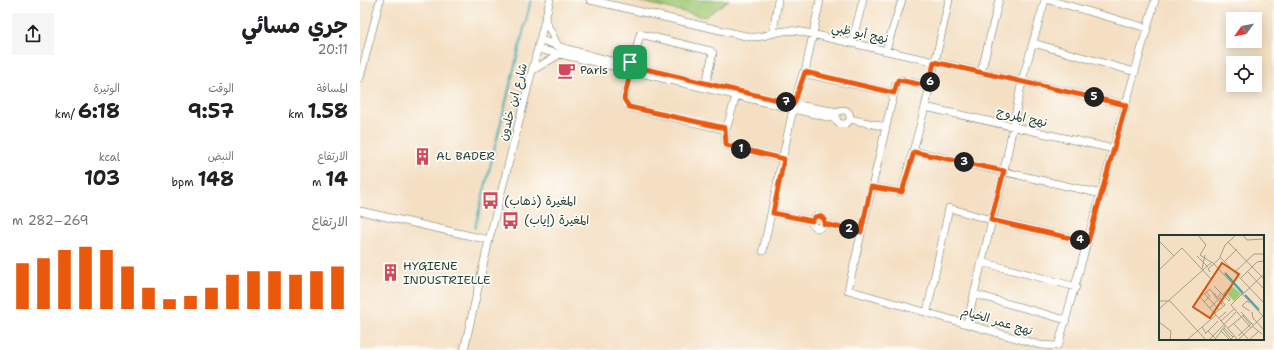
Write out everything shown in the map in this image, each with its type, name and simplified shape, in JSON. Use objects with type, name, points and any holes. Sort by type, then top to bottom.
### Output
[{"type":"street","points":[[360,78],[380,0]]},
{"type":"street","name":"شارع ابن خلدون","points":[[464,350],[489,240],[550,0]]},
{"type":"street","name":"نهج أبو ظبي","points":[[590,0],[750,37],[759,38],[787,29],[852,42],[981,73],[1126,105]]},
{"type":"street","points":[[773,33],[778,0]]},
{"type":"street","points":[[763,251],[773,213],[794,107],[805,72],[820,0]]},
{"type":"street","points":[[852,42],[863,0]]},
{"type":"street","points":[[886,50],[902,0]]},
{"type":"street","points":[[871,187],[902,192],[914,152],[949,0]]},
{"type":"street","points":[[981,73],[998,0]]},
{"type":"street","points":[[967,323],[1004,171],[1022,82],[1046,0]]},
{"type":"street","points":[[1049,0],[1147,28]]},
{"type":"street","name":"نهج عمر الخيام","points":[[861,232],[848,290],[1052,347],[1060,343],[1155,0]]},
{"type":"street","points":[[545,20],[558,46]]},
{"type":"street","points":[[706,86],[713,53],[711,51],[640,34],[624,99],[629,107],[725,128]]},
{"type":"street","points":[[540,40],[631,68]]},
{"type":"street","points":[[1033,43],[1135,72]]},
{"type":"street","points":[[538,49],[631,68],[794,107]]},
{"type":"street","points":[[533,70],[560,54]]},
{"type":"street","points":[[805,72],[894,93]]},
{"type":"street","points":[[773,213],[812,221],[815,217],[820,216],[824,219],[824,224],[861,232],[898,80],[929,86]]},
{"type":"street","points":[[706,86],[736,96],[837,115]]},
{"type":"street","points":[[736,96],[725,128],[726,145],[784,159]]},
{"type":"street","name":"نهج المروج","points":[[925,107],[1114,149]]},
{"type":"street","points":[[837,115],[843,110],[848,112],[850,119]]},
{"type":"street","points":[[837,115],[838,123],[843,125],[850,119]]},
{"type":"street","points":[[850,119],[886,127]]},
{"type":"street","points":[[914,152],[1102,194]]},
{"type":"street","points":[[926,312],[949,208],[991,220],[1088,242]]},
{"type":"street","points":[[360,210],[489,240]]},
{"type":"street","points":[[982,262],[1076,287]]},
{"type":"street","points":[[974,294],[1066,320]]},
{"type":"green space","points":[[634,0],[729,0],[705,17]]},
{"type":"waterway","points":[[475,228],[531,0]]},
{"type":"place","name":"Paris","points":[[567,70]]},
{"type":"place","name":"AL BADER","points":[[423,156]]},
{"type":"place","name":"المغيرة (ذهاب)","points":[[491,201]]},
{"type":"place","name":"المغيرة (إياب)","points":[[511,220]]},
{"type":"place","name":"HYGIENE INDUSTRIELLE","points":[[390,273]]},
{"type":"route","points":[[630,62],[635,63],[637,67],[794,104],[805,72],[894,93],[898,80],[929,86],[934,62],[1126,105],[1088,242],[991,220],[1004,171],[914,152],[902,192],[871,187],[861,232],[824,224],[824,219],[820,216],[813,218],[812,221],[773,213],[784,159],[726,145],[725,128],[723,129],[627,106],[624,99],[630,74],[626,72],[625,67],[630,62]]}]
